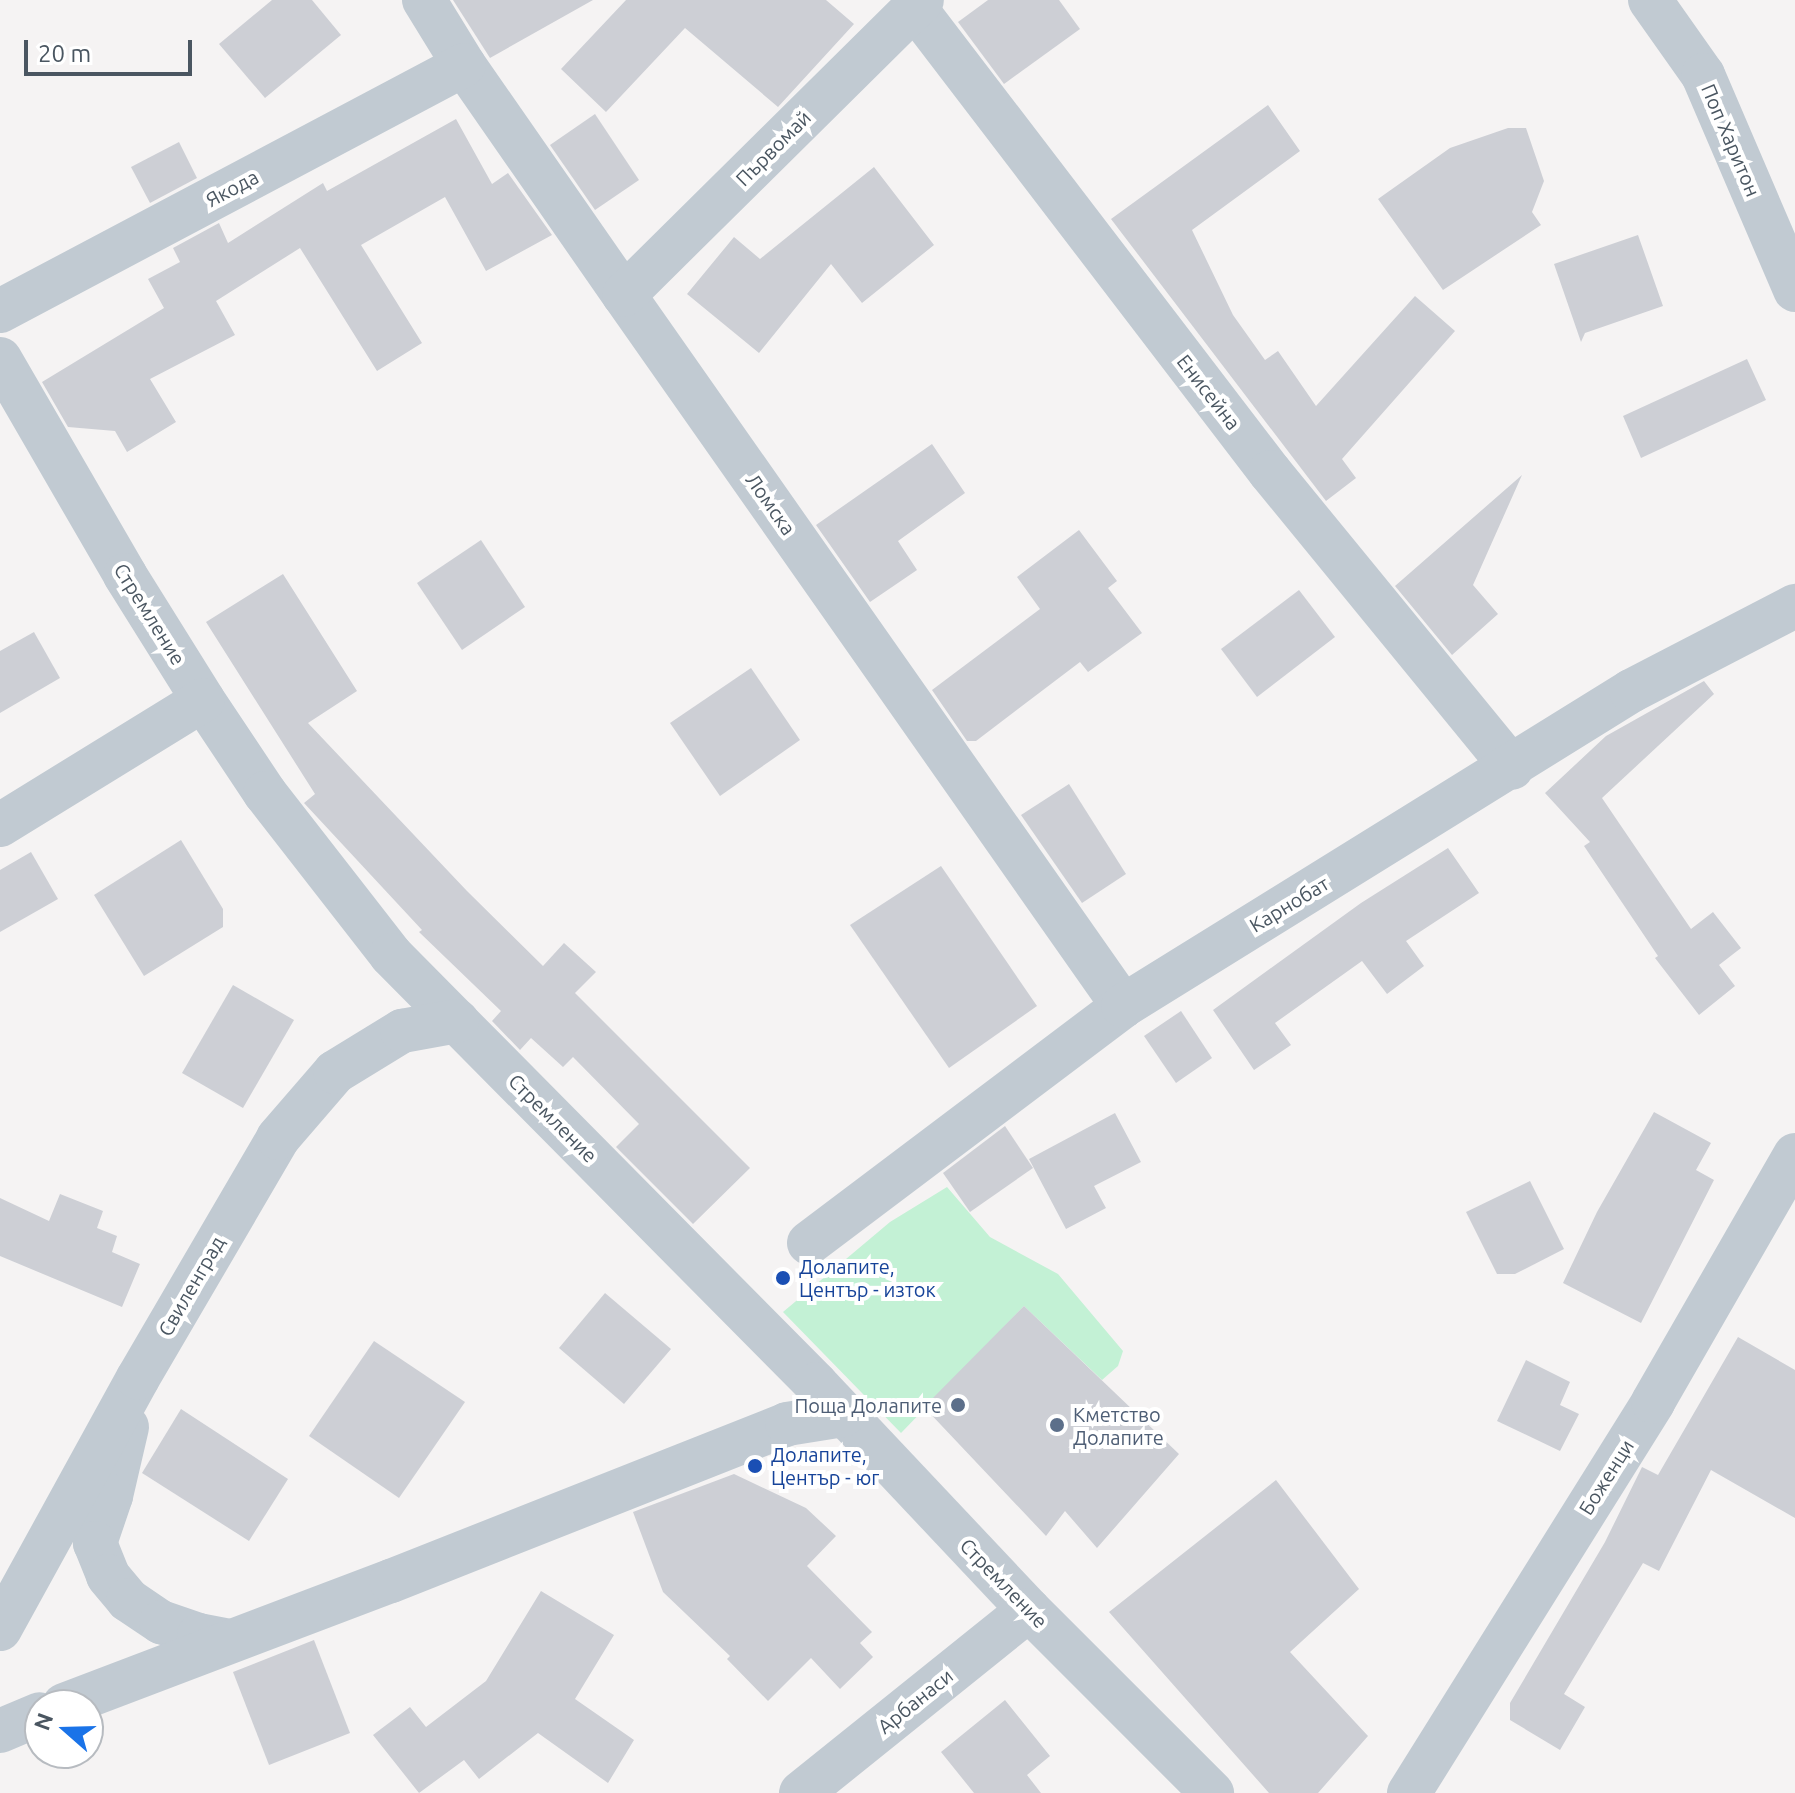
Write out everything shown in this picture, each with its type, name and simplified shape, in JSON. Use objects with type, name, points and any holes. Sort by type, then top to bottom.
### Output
[{"type":"street","name":"Ломска","points":[[424,0],[464,65],[1123,1006]]},
{"type":"street","name":"Поп Харитон","points":[[1650,0],[1703,75],[1795,290]]},
{"type":"street","name":"Първомай","points":[[624,295],[918,4]]},
{"type":"street","name":"Енисейна","points":[[918,4],[1270,472],[1512,768]]},
{"type":"street","name":"Якода","points":[[0,311],[464,65]]},
{"type":"street","name":"Стремление","points":[[0,359],[125,575],[203,700],[265,793],[391,955],[843,1415],[1029,1610],[1212,1793]]},
{"type":"street","name":"Карнобат","points":[[809,1243],[1123,1006],[1512,768],[1631,691],[1795,606]]},
{"type":"street","points":[[0,825],[203,700]]},
{"type":"street","name":"Свиленград","points":[[0,1629],[138,1378],[278,1138],[335,1072],[402,1031],[457,1021]]},
{"type":"street","name":"Боженци","points":[[1409,1793],[1653,1402],[1795,1155]]},
{"type":"street","points":[[138,1378],[111,1496],[95,1543],[108,1576],[128,1600],[161,1622],[199,1635],[230,1641]]},
{"type":"street","points":[[104,1690],[787,1424],[843,1415]]},
{"type":"street","name":"Арбанаси","points":[[801,1793],[1029,1610]]},
{"type":"street","points":[[0,1731],[24,1721]]},
{"type":"green space","points":[[947,1187],[990,1237],[1058,1274],[1123,1351],[1118,1366],[1102,1380],[1024,1306],[901,1433],[783,1312],[890,1222]]},
{"type":"building","points":[[272,0],[312,0],[341,35],[265,98],[219,44]]},
{"type":"building","points":[[453,0],[593,0],[490,58]]},
{"type":"building","points":[[626,0],[826,0],[854,24],[778,107],[685,28],[606,112],[561,69]]},
{"type":"building","points":[[988,0],[1059,0],[1080,29],[1004,84],[958,22]]},
{"type":"building","points":[[1268,105],[1300,151],[1192,230],[1233,315],[1265,360],[1278,351],[1316,406],[1415,296],[1455,331],[1342,459],[1356,478],[1326,501],[1111,219]]},
{"type":"building","points":[[595,114],[639,180],[595,210],[550,145]]},
{"type":"building","points":[[456,119],[492,184],[508,173],[552,235],[486,271],[445,197],[361,245],[422,343],[377,371],[300,248],[216,301],[235,335],[150,379],[176,422],[127,452],[115,431],[68,427],[42,382],[164,308],[148,279],[180,262],[173,248],[219,223],[228,243],[323,183],[327,191]]},
{"type":"building","points":[[1508,128],[1526,128],[1544,181],[1532,212],[1541,225],[1443,290],[1378,199],[1450,148]]},
{"type":"building","points":[[179,142],[197,178],[150,203],[131,167]]},
{"type":"building","points":[[874,167],[934,245],[862,303],[831,264],[759,353],[687,294],[734,237],[760,259]]},
{"type":"building","points":[[1638,235],[1663,306],[1585,333],[1581,342],[1554,264]]},
{"type":"building","points":[[1747,359],[1766,400],[1641,458],[1623,416]]},
{"type":"building","points":[[932,444],[965,493],[898,541],[917,570],[870,602],[816,525]]},
{"type":"building","points":[[1522,475],[1473,585],[1498,614],[1452,655],[1395,586]]},
{"type":"building","points":[[1079,530],[1117,581],[1108,588],[1142,633],[1088,672],[1080,662],[976,741],[967,741],[932,690],[1040,609],[1017,577]]},
{"type":"building","points":[[481,540],[525,607],[462,650],[417,583]]},
{"type":"building","points":[[283,574],[357,691],[308,723],[467,891],[543,966],[564,943],[596,972],[575,993],[750,1168],[693,1224],[616,1147],[639,1124],[573,1057],[563,1067],[531,1038],[520,1050],[492,1021],[501,1011],[419,932],[422,930],[304,803],[315,794],[206,622]]},
{"type":"building","points":[[1299,590],[1335,637],[1257,697],[1221,649]]},
{"type":"building","points":[[34,632],[60,678],[0,713],[0,651]]},
{"type":"building","points":[[751,668],[800,740],[720,796],[670,723]]},
{"type":"building","points":[[1704,681],[1714,694],[1602,798],[1691,929],[1713,912],[1741,948],[1719,965],[1735,986],[1699,1015],[1655,958],[1658,956],[1584,846],[1590,842],[1545,793],[1606,736]]},
{"type":"building","points":[[1069,784],[1126,874],[1082,903],[1021,815]]},
{"type":"building","points":[[181,840],[223,909],[223,927],[144,976],[94,895]]},
{"type":"building","points":[[1448,848],[1479,893],[1406,941],[1424,966],[1387,994],[1362,961],[1275,1023],[1291,1045],[1254,1070],[1213,1010],[1361,903]]},
{"type":"building","points":[[31,852],[58,899],[0,932],[0,870]]},
{"type":"building","points":[[941,866],[1037,1006],[949,1068],[850,925]]},
{"type":"building","points":[[233,985],[294,1020],[243,1108],[182,1073]]},
{"type":"building","points":[[1181,1011],[1212,1058],[1176,1083],[1144,1036]]},
{"type":"building","points":[[1654,1112],[1711,1143],[1696,1170],[1714,1180],[1641,1323],[1563,1283],[1597,1212]]},
{"type":"building","points":[[1115,1113],[1141,1162],[1094,1186],[1106,1208],[1066,1229],[1029,1159]]},
{"type":"building","points":[[1005,1126],[1033,1168],[970,1212],[943,1173]]},
{"type":"building","points":[[1530,1181],[1564,1249],[1515,1274],[1497,1274],[1466,1212]]},
{"type":"building","points":[[60,1194],[103,1211],[97,1228],[117,1236],[112,1252],[140,1264],[122,1307],[0,1256],[0,1198],[49,1221]]},
{"type":"building","points":[[605,1293],[671,1349],[624,1404],[559,1348]]},
{"type":"building","name":"Кметство Долапите","points":[[1024,1306],[1179,1454],[1097,1548],[1065,1511],[1046,1536],[924,1407]]},
{"type":"building","points":[[1738,1337],[1795,1370],[1795,1518],[1711,1470],[1659,1571],[1643,1563],[1564,1694],[1585,1707],[1560,1750],[1510,1720],[1510,1703],[1605,1542],[1642,1467],[1658,1475]]},
{"type":"building","points":[[374,1341],[465,1402],[399,1498],[309,1436]]},
{"type":"building","points":[[1526,1360],[1570,1382],[1560,1405],[1579,1414],[1560,1451],[1497,1421]]},
{"type":"building","points":[[181,1409],[288,1479],[249,1541],[142,1473]]},
{"type":"building","points":[[734,1474],[806,1508],[836,1536],[807,1566],[872,1632],[860,1643],[873,1657],[840,1689],[811,1658],[768,1701],[727,1659],[730,1656],[663,1592],[633,1512]]},
{"type":"building","points":[[1276,1480],[1359,1589],[1290,1652],[1368,1736],[1318,1793],[1269,1793],[1109,1612]]},
{"type":"building","points":[[541,1591],[614,1635],[575,1699],[634,1740],[608,1783],[538,1733],[479,1779],[464,1760],[419,1793],[373,1735],[410,1707],[426,1727],[486,1681]]},
{"type":"building","points":[[314,1640],[350,1733],[269,1765],[233,1672]]},
{"type":"building","points":[[1005,1700],[1050,1756],[1027,1775],[1041,1793],[974,1793],[941,1752]]},
{"type":"place","name":"Долапите, Център - изток","points":[[783,1278]]},
{"type":"place","name":"Поща Долапите","points":[[958,1405]]},
{"type":"place","name":"Кметство Долапите","points":[[1057,1425]]},
{"type":"place","name":"Долапите, Център - юг","points":[[755,1466]]}]
